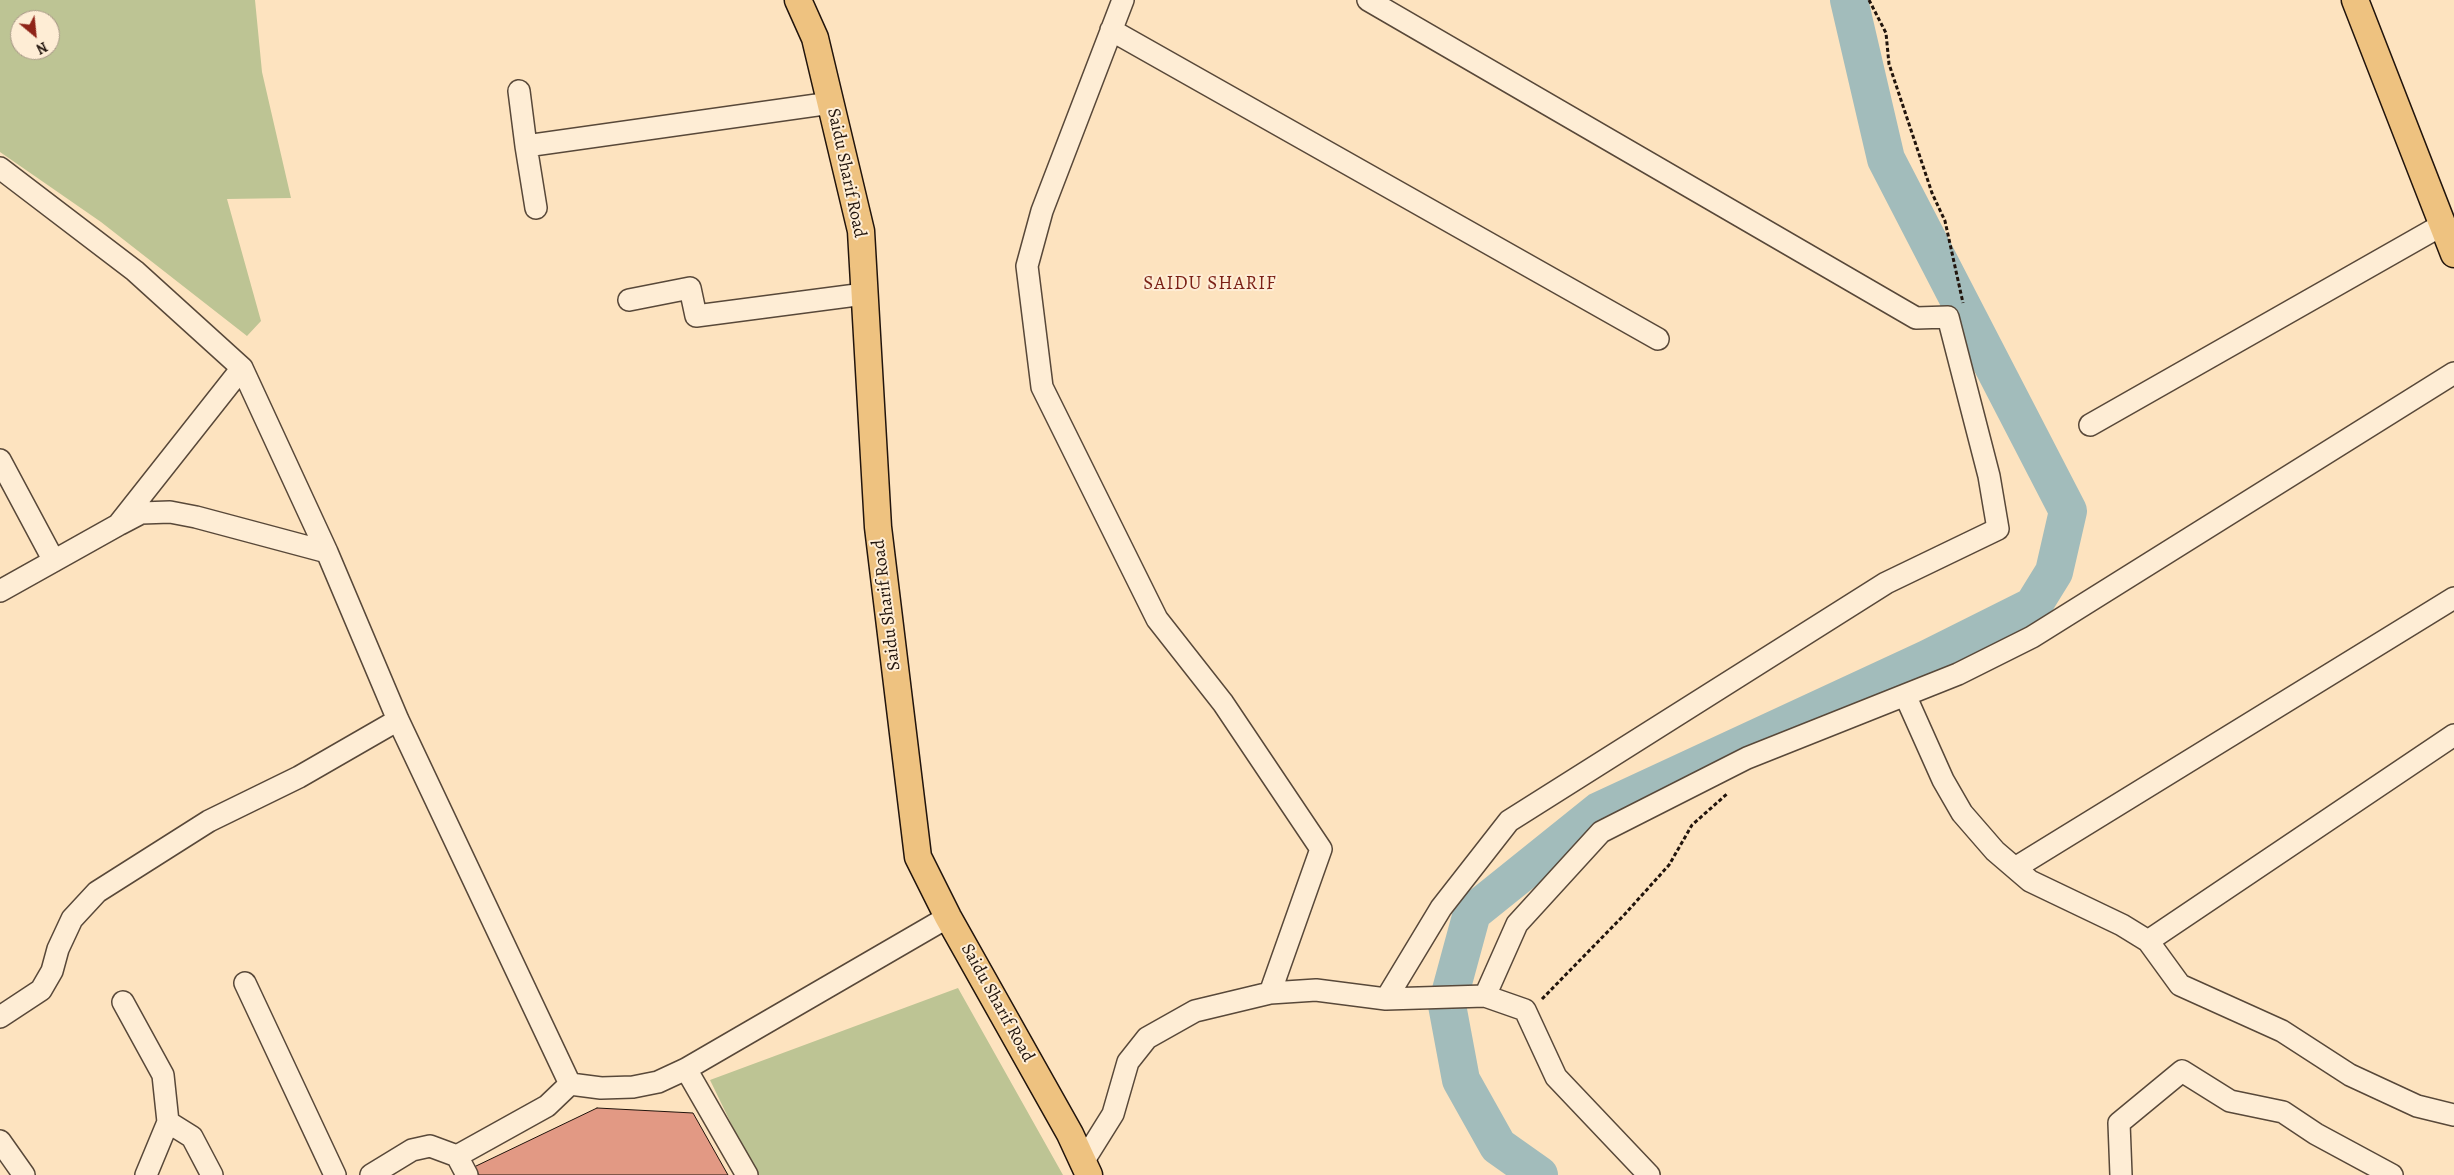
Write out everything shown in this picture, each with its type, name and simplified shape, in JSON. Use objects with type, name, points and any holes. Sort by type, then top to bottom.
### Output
[{"type":"main road","name":"Saidu Sharif Road","points":[[798,0],[815,38],[861,231],[878,527],[918,858],[948,917],[1070,1134],[1086,1168]]},
{"type":"main road","points":[[2355,0],[2454,254]]},
{"type":"street","points":[[1124,0],[1042,211],[1027,266],[1042,387],[1157,619],[1223,703],[1321,849],[1270,993]]},
{"type":"street","points":[[1368,0],[1916,318],[1948,317],[1989,476],[1998,529],[1886,583],[1509,821],[1441,908],[1386,999]]},
{"type":"street","points":[[1112,30],[1658,339]]},
{"type":"street","points":[[519,91],[536,208]]},
{"type":"street","points":[[526,146],[830,103]]},
{"type":"street","points":[[0,168],[135,272],[242,368],[327,552],[398,720],[570,1084]]},
{"type":"street","points":[[2090,424],[2442,225]]},
{"type":"street","points":[[629,300],[690,288],[696,316],[864,294]]},
{"type":"street","points":[[118,525],[242,368]]},
{"type":"street","points":[[1484,996],[1517,924],[1601,832],[1747,758],[1958,674],[2032,637],[2454,373]]},
{"type":"street","points":[[0,460],[54,561]]},
{"type":"street","points":[[0,591],[141,513],[170,512],[196,517],[327,552]]},
{"type":"street","points":[[2015,868],[2454,598]]},
{"type":"street","points":[[1905,695],[1943,780],[1962,813],[1995,851],[2030,881],[2122,925],[2148,941],[2180,985],[2282,1031],[2350,1076],[2417,1106],[2454,1115]]},
{"type":"street","points":[[0,1017],[41,990],[52,971],[58,950],[72,919],[97,892],[209,821],[299,777],[398,720]]},
{"type":"street","points":[[2148,941],[2454,735]]},
{"type":"street","points":[[570,1084],[601,1088],[632,1087],[658,1082],[686,1069],[948,917]]},
{"type":"street","points":[[245,983],[335,1175]]},
{"type":"street","points":[[1086,1168],[1114,1114],[1128,1062],[1147,1038],[1195,1010],[1270,993],[1316,990],[1386,999],[1484,996],[1525,1010],[1556,1077],[1648,1175]]},
{"type":"street","points":[[122,1002],[164,1075],[168,1122],[146,1175]]},
{"type":"street","points":[[686,1069],[747,1175]]},
{"type":"street","points":[[2122,1175],[2119,1123],[2182,1071],[2230,1101],[2283,1112],[2316,1134],[2392,1175]]},
{"type":"street","points":[[457,1156],[547,1106],[570,1084]]},
{"type":"street","points":[[168,1122],[192,1138],[212,1175]]},
{"type":"street","points":[[0,1141],[24,1175]]},
{"type":"street","points":[[371,1175],[412,1150],[430,1146],[457,1156],[467,1175]]},
{"type":"path","points":[[1868,0],[1886,33],[1889,64],[1932,193],[1945,221],[1967,319],[1952,327]]},
{"type":"path","points":[[1525,1010],[1540,1001],[1625,914],[1669,865],[1692,825],[1735,786]]},
{"type":"green space","points":[[0,0],[255,0],[262,72],[291,198],[227,199],[261,321],[247,336],[101,222],[0,152]]},
{"type":"green space","points":[[958,988],[1063,1175],[756,1175],[710,1080]]},
{"type":"building","points":[[597,1108],[693,1113],[728,1175],[479,1175],[474,1167]]},
{"type":"waterway","points":[[1539,1175],[1498,1146],[1461,1080],[1447,1005],[1472,913],[1599,811],[1927,659],[2033,606],[2054,572],[2068,511],[1886,159],[1849,0]]},
{"type":"district","name":"SAIDU SHARIF","points":[[1210,284]]}]
